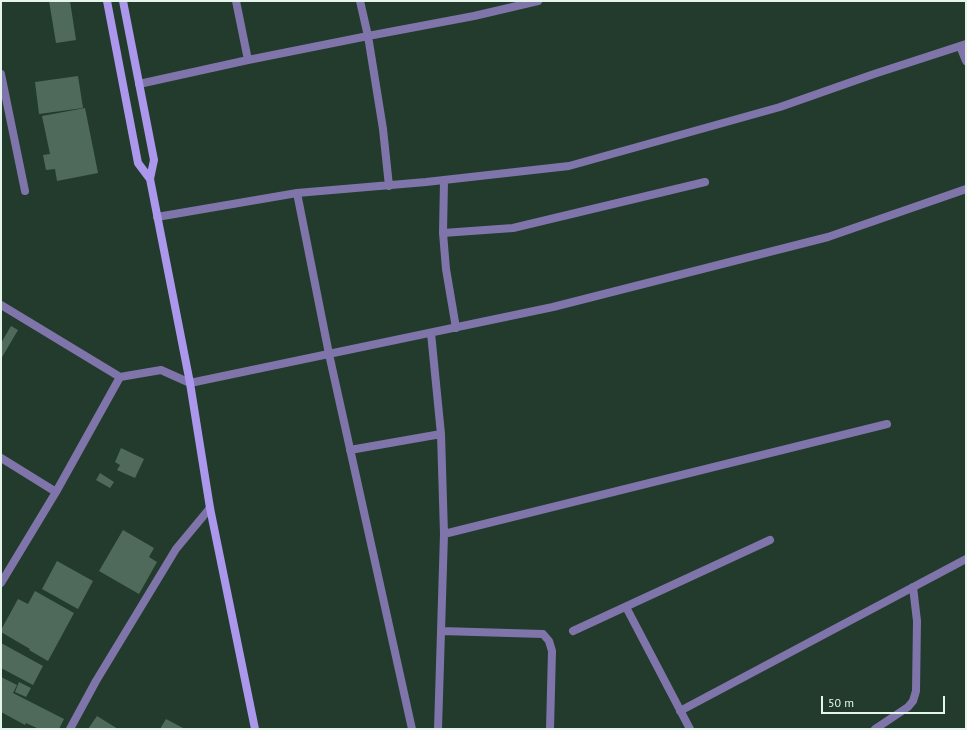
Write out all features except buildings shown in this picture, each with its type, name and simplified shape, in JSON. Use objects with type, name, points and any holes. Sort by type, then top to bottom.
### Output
[{"type":"main road","points":[[107,1],[138,163],[151,182]]},
{"type":"main road","points":[[123,1],[154,160],[151,182],[190,383],[210,508],[255,729]]},
{"type":"street","points":[[236,1],[248,60]]},
{"type":"street","points":[[360,1],[368,36],[383,129],[389,186]]},
{"type":"street","points":[[139,84],[248,60],[474,16],[538,1]]},
{"type":"street","points":[[157,214],[296,193],[444,181],[569,166],[780,107],[963,45],[966,61]]},
{"type":"street","points":[[1,76],[25,192]]},
{"type":"street","points":[[444,181],[442,233],[446,269],[456,328]]},
{"type":"street","points":[[442,233],[513,228],[705,182]]},
{"type":"street","points":[[1,305],[120,377],[161,370],[190,383],[553,307],[828,237],[966,189]]},
{"type":"street","points":[[296,193],[329,354],[412,729]]},
{"type":"street","points":[[431,333],[441,434],[444,534],[438,729]]},
{"type":"street","points":[[1,583],[56,492],[120,377]]},
{"type":"street","points":[[444,534],[887,424]]},
{"type":"street","points":[[350,450],[441,434]]},
{"type":"street","points":[[1,458],[56,492]]},
{"type":"street","points":[[70,729],[96,681],[176,549],[210,508]]},
{"type":"street","points":[[573,631],[770,540]]},
{"type":"street","points":[[680,711],[966,560]]},
{"type":"street","points":[[875,729],[908,708],[916,691],[917,621],[913,587]]},
{"type":"street","points":[[626,607],[690,729]]},
{"type":"street","points":[[441,631],[543,634],[549,641],[552,651],[550,729]]}]
